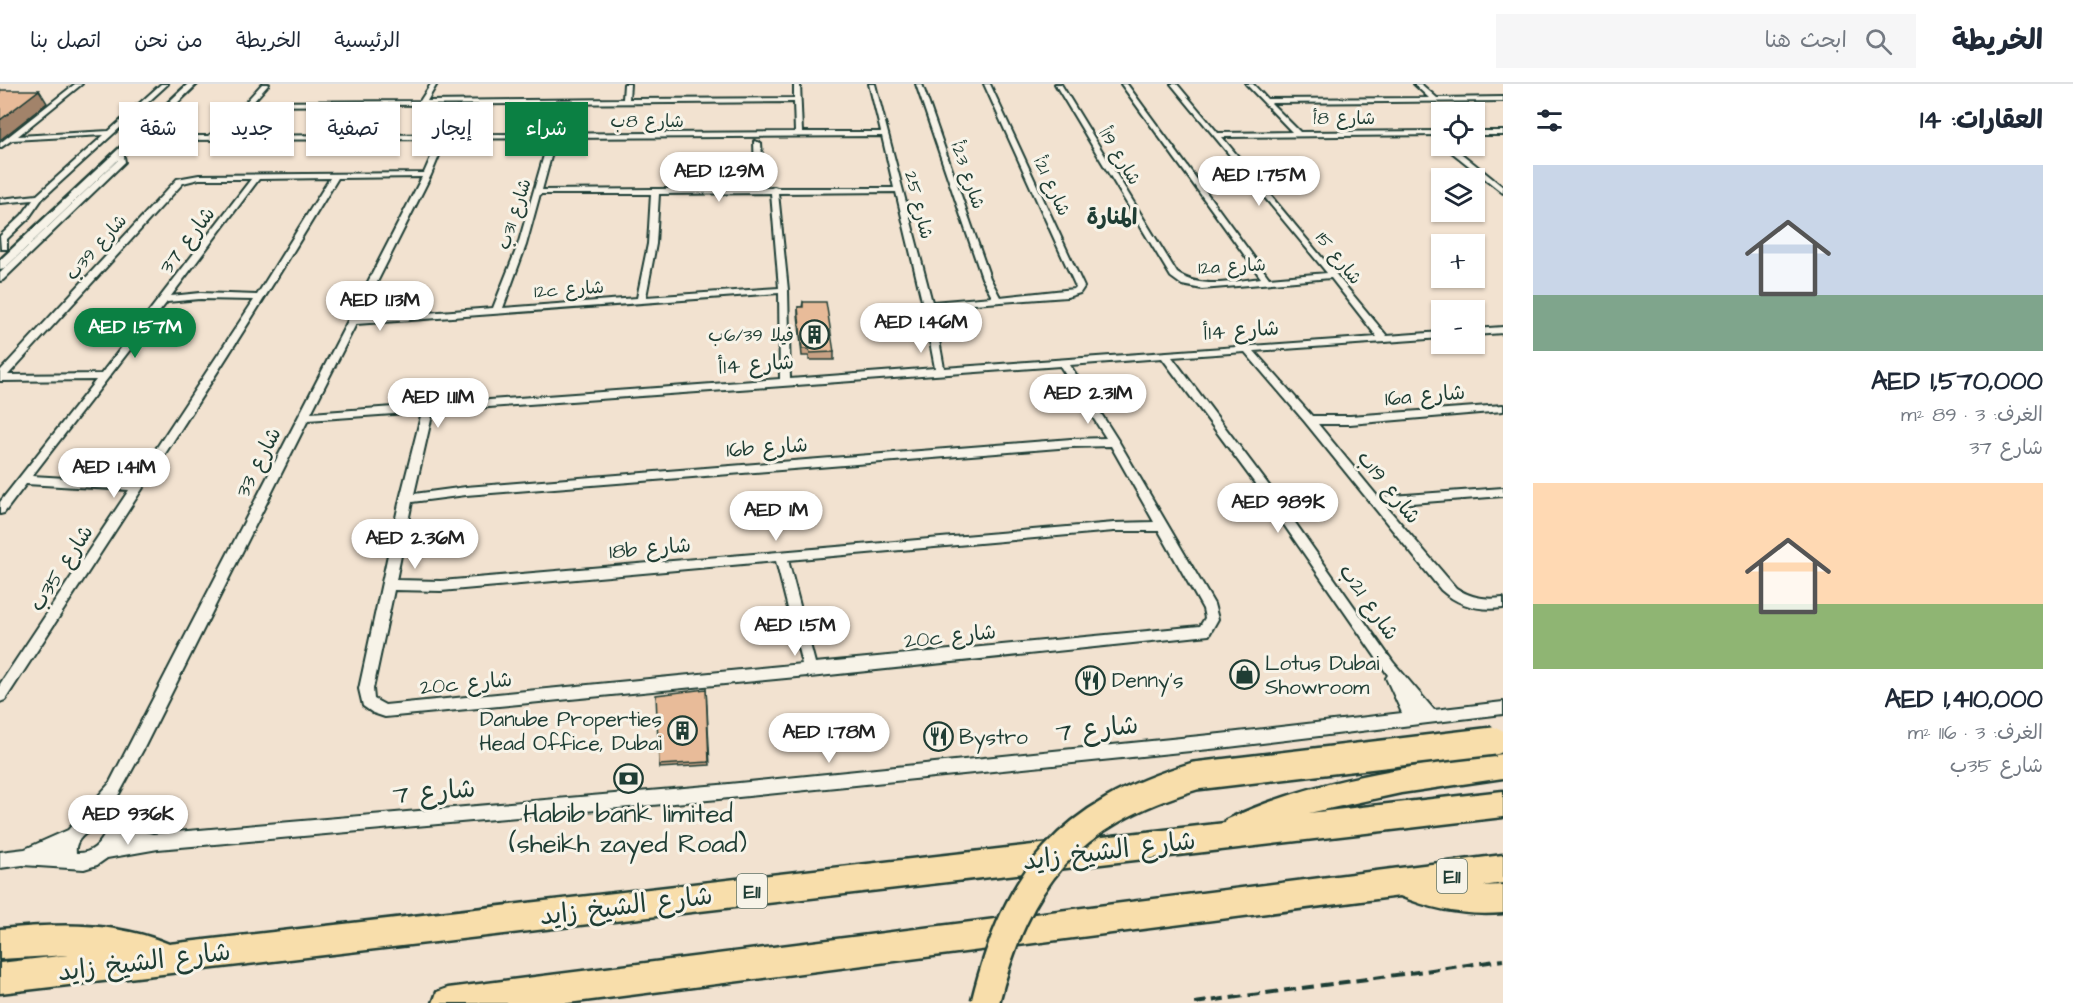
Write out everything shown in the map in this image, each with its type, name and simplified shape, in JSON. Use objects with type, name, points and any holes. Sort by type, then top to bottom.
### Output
[{"type":"highway","points":[[1222,837],[1264,816],[1309,800],[1423,778],[1500,749]]},
{"type":"highway","points":[[985,1003],[1005,936],[1016,912],[1042,869],[1083,827],[1130,797],[1172,781],[1207,774],[1500,749]]},
{"type":"highway","name":"شارع الشيخ زايد","points":[[0,978],[1503,804]]},
{"type":"highway","name":"E11","points":[[448,1003],[1503,869]]},
{"type":"highway","points":[[1401,882],[1420,890],[1455,899],[1471,901],[1503,899]]},
{"type":"highway","points":[[0,944],[58,939],[105,942],[170,958]]},
{"type":"main road","points":[[162,102],[182,84]]},
{"type":"main road","points":[[174,102],[193,84]]},
{"type":"main road","points":[[1,250],[119,142]]},
{"type":"main road","points":[[0,266],[119,155]]},
{"type":"main road","points":[[94,178],[86,178],[97,168],[98,162]]},
{"type":"street","points":[[0,146],[79,84]]},
{"type":"street","points":[[145,102],[165,84]]},
{"type":"street","points":[[249,102],[266,84]]},
{"type":"street","points":[[425,102],[435,84]]},
{"type":"street","points":[[797,84],[802,135]]},
{"type":"street","name":"شارع 25","points":[[872,84],[927,303],[932,334],[943,370]]},
{"type":"street","name":"شارع 23أ","points":[[919,84],[994,299]]},
{"type":"street","name":"شارع 21أ","points":[[987,84],[1080,283],[1077,291],[1067,294],[994,299]]},
{"type":"street","name":"شارع 19أ","points":[[1058,84],[1174,275]]},
{"type":"street","points":[[1124,84],[1270,281]]},
{"type":"street","name":"شارع 15","points":[[1174,84],[1387,339]]},
{"type":"street","points":[[1249,84],[1295,134]]},
{"type":"street","points":[[1420,86],[1437,99]]},
{"type":"street","points":[[623,102],[626,88]]},
{"type":"street","points":[[51,99],[61,99]]},
{"type":"street","points":[[1264,100],[1503,99]]},
{"type":"street","points":[[493,103],[799,101]]},
{"type":"street","points":[[294,103],[412,103]]},
{"type":"street","points":[[1,250],[3,238],[25,217],[36,201],[119,125]]},
{"type":"street","points":[[13,136],[110,133]]},
{"type":"street","points":[[1485,133],[1503,133]]},
{"type":"street","name":"شارع 8أ","points":[[1216,134],[1431,135]]},
{"type":"street","points":[[92,135],[104,139]]},
{"type":"street","name":"شارع 8ب","points":[[588,136],[884,135]]},
{"type":"street","points":[[738,136],[745,141],[757,143],[766,142],[777,136]]},
{"type":"street","name":"شارع 8ب","points":[[294,138],[412,137]]},
{"type":"street","name":"شارع 8ب","points":[[198,138],[209,138]]},
{"type":"street","points":[[757,143],[759,172]]},
{"type":"street","points":[[0,278],[122,160],[123,156]]},
{"type":"street","name":"شارع 33","points":[[112,825],[110,803],[114,789],[306,415],[435,156]]},
{"type":"street","name":"شارع 31ب","points":[[501,310],[549,156]]},
{"type":"street","points":[[1462,156],[1503,191]]},
{"type":"street","name":"شارع 35ب","points":[[0,696],[338,176]]},
{"type":"street","points":[[259,177],[426,176]]},
{"type":"street","name":"شارع 39ب","points":[[0,379],[172,187],[180,181],[199,177],[259,177]]},
{"type":"street","name":"شارع 37","points":[[0,510],[259,177]]},
{"type":"street","points":[[540,191],[898,188]]},
{"type":"street","points":[[777,189],[789,382]]},
{"type":"street","points":[[645,301],[658,190]]},
{"type":"street","points":[[0,201],[36,201]]},
{"type":"street","name":"12a شارع","points":[[1174,275],[1185,283],[1198,286],[1335,277]]},
{"type":"street","name":"12c شارع","points":[[355,318],[784,292]]},
{"type":"street","points":[[167,296],[261,296]]},
{"type":"street","points":[[927,303],[994,299]]},
{"type":"street","points":[[1485,331],[1503,330]]},
{"type":"street","name":"شارع 14أ","points":[[306,415],[424,409],[1431,336]]},
{"type":"street","name":"شارع 19ب","points":[[1250,349],[1450,592],[1472,603],[1486,605],[1503,603]]},
{"type":"street","name":"شارع 21ب","points":[[1168,354],[1388,666],[1431,716]]},
{"type":"street","points":[[1067,362],[1161,523]]},
{"type":"street","points":[[0,379],[101,380]]},
{"type":"street","name":"16a شارع","points":[[1311,423],[1503,408]]},
{"type":"street","points":[[387,589],[424,409]]},
{"type":"street","name":"16b شارع","points":[[407,495],[1112,439]]},
{"type":"street","points":[[21,483],[140,483]]},
{"type":"street","points":[[1377,504],[1503,492]]},
{"type":"street","name":"18b شارع","points":[[387,589],[1161,523]]},
{"type":"street","name":"20c شارع","points":[[387,589],[366,696],[369,702],[378,709],[393,711],[1198,633],[1210,625],[1211,613],[1161,523]]},
{"type":"street","points":[[785,556],[805,671]]},
{"type":"street","name":"شارع 21ب","points":[[1388,666],[1411,717]]},
{"type":"street","name":"شارع 7","points":[[103,851],[158,841],[719,792],[1220,741],[1503,708]]},
{"type":"street","name":"شارع 33","points":[[76,833],[114,789]]},
{"type":"street","points":[[0,860],[23,857],[89,860],[103,851],[113,839],[112,825],[106,820],[93,821],[76,833],[23,857]]},
{"type":"street","name":"شارع 7","points":[[112,825],[134,837],[158,841]]},
{"type":"street","points":[[70,859],[67,849],[76,833]]},
{"type":"building","points":[[0,90],[39,90],[0,120]]},
{"type":"building","name":"فيلا 6/39ب","points":[[803,302],[826,302],[834,352],[810,353],[809,349],[802,349],[798,307],[803,307]]},
{"type":"building","name":"Danube Properties Head Office, Dubai","points":[[706,689],[709,762],[659,765],[656,695]]},
{"type":"railway","points":[[1195,1003],[1503,960]]},
{"type":"place","name":"فيلا 6/39ب","points":[[815,335]]},
{"type":"place","name":"Lotus Dubai Showroom","points":[[1244,675]]},
{"type":"place","name":"Denny's","points":[[1091,680]]},
{"type":"place","name":"Danube Properties Head Office, Dubai","points":[[683,731]]},
{"type":"place","name":"Bystro","points":[[938,737]]},
{"type":"place","name":"Habib bank limited (sheikh zayed Road)","points":[[628,779]]},
{"type":"district","name":"المنارة","points":[[1112,216]]}]
